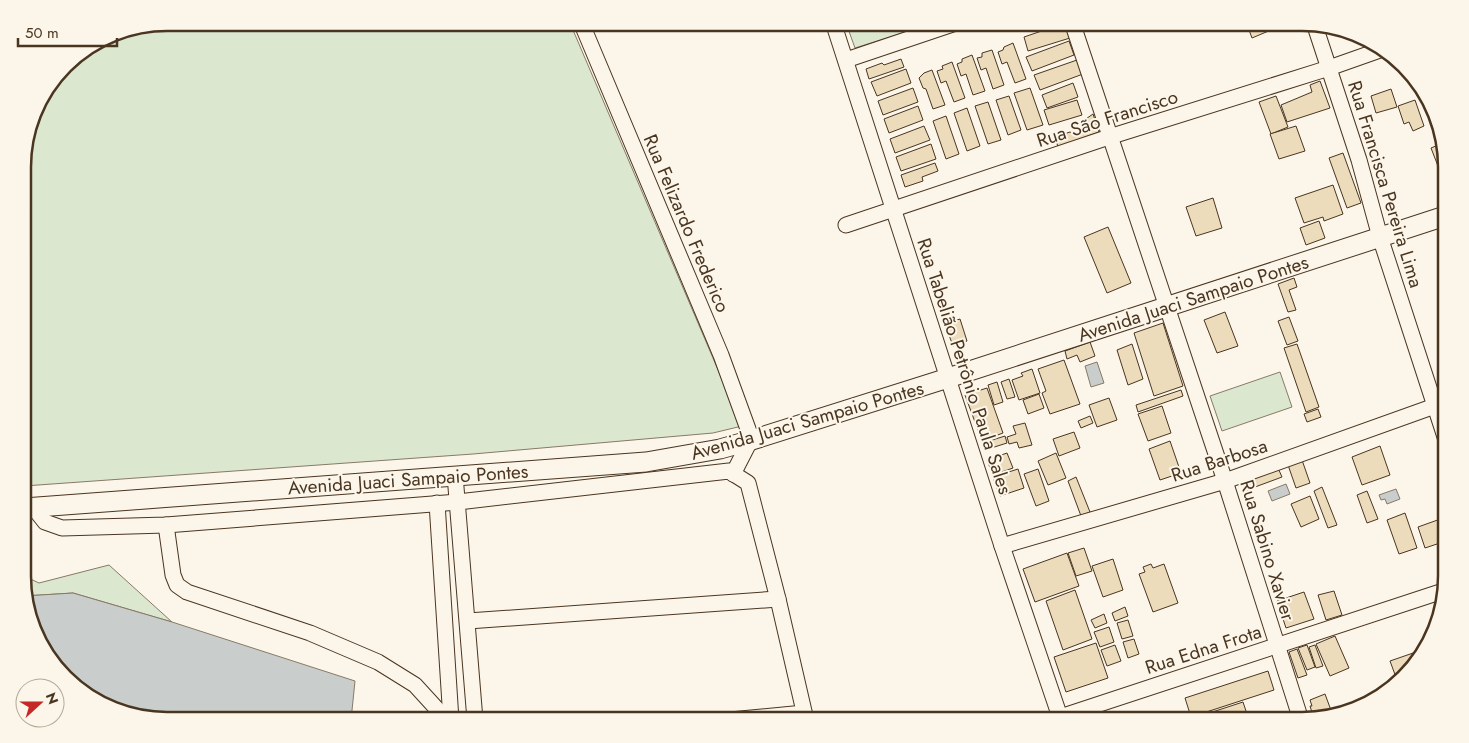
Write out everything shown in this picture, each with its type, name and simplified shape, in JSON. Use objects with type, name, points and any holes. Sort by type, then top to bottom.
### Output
[{"type":"main road","name":"Avenida Juaci Sampaio Pontes","points":[[31,508],[646,462],[720,450],[1438,219]]},
{"type":"street","name":"Rua Felizardo Frederico","points":[[585,31],[721,355],[751,440]]},
{"type":"street","name":"Rua Tabelião Petrônio Paula Sales","points":[[836,31],[1002,546],[1059,711]]},
{"type":"street","points":[[846,60],[932,31]]},
{"type":"street","name":"Rua Sabino Xavier","points":[[1075,31],[1225,481],[1298,711]]},
{"type":"street","name":"Rua Francisca Pereira Lima","points":[[1317,32],[1359,160],[1380,237],[1438,398]]},
{"type":"street","name":"Rua São Francisco","points":[[846,225],[1109,137],[1374,52]]},
{"type":"street","name":"Rua Barbosa","points":[[1002,546],[1225,481],[1438,405]]},
{"type":"street","points":[[733,474],[751,440]]},
{"type":"street","points":[[31,510],[45,522],[62,528],[166,525],[458,502],[728,472],[748,483],[778,599],[804,711]]},
{"type":"street","points":[[455,475],[474,712]]},
{"type":"street","points":[[437,503],[450,712]]},
{"type":"street","points":[[166,525],[173,575],[177,585],[187,592],[310,633],[378,662],[415,685],[439,712]]},
{"type":"street","name":"Rua Edna Frota","points":[[1081,711],[1437,593]]},
{"type":"street","points":[[468,621],[778,599]]},
{"type":"green space","points":[[573,31],[742,426],[713,433],[473,454],[31,485],[32,158],[38,124],[49,99],[71,71],[99,49],[124,38],[150,32]]},
{"type":"green space","points":[[849,31],[909,31],[855,48]]},
{"type":"green space","points":[[1280,372],[1292,407],[1222,431],[1210,396]]},
{"type":"green space","points":[[109,565],[172,622],[73,593],[33,595],[31,579],[39,583]]},
{"type":"shaded area","points":[[1097,362],[1104,383],[1091,387],[1085,366]]},
{"type":"shaded area","points":[[1286,484],[1290,494],[1272,501],[1268,491]]},
{"type":"shaded area","points":[[1396,489],[1400,499],[1387,504],[1385,499],[1381,500],[1379,495]]},
{"type":"shaded area","points":[[73,593],[172,622],[355,681],[352,712],[167,712],[150,711],[115,701],[99,694],[84,684],[59,659],[49,644],[42,628],[33,595]]},
{"type":"building","points":[[1042,31],[1068,31],[1070,38],[1028,51],[1024,37]]},
{"type":"building","points":[[1249,31],[1269,31],[1252,38]]},
{"type":"building","points":[[1069,41],[1074,55],[1032,71],[1026,57]]},
{"type":"building","points":[[1013,43],[1026,79],[1015,83],[1007,62],[1002,64],[998,52]]},
{"type":"building","points":[[992,50],[1004,85],[993,89],[986,68],[981,70],[977,58],[982,57],[982,53]]},
{"type":"building","points":[[972,55],[985,91],[973,95],[966,74],[961,76],[957,64],[962,62],[962,59]]},
{"type":"building","points":[[901,59],[904,67],[869,79],[866,69]]},
{"type":"building","points":[[1077,60],[1083,74],[1040,90],[1034,75]]},
{"type":"building","points":[[952,62],[965,98],[954,102],[946,81],[941,83],[937,71],[943,69],[942,66]]},
{"type":"building","points":[[906,69],[911,83],[877,96],[871,82]]},
{"type":"building","points":[[932,70],[945,105],[933,109],[926,89],[923,88],[919,78],[924,73]]},
{"type":"building","points":[[1320,81],[1330,108],[1287,122],[1281,105],[1312,92],[1310,85]]},
{"type":"building","points":[[1073,83],[1078,97],[1047,108],[1042,95]]},
{"type":"building","points":[[913,88],[918,102],[883,115],[878,101]]},
{"type":"building","points":[[1030,88],[1043,125],[1027,130],[1014,93]]},
{"type":"building","points":[[1391,89],[1397,107],[1376,113],[1371,96]]},
{"type":"building","points":[[1009,96],[1021,130],[1008,135],[996,100]]},
{"type":"building","points":[[1276,96],[1288,127],[1271,134],[1259,102]]},
{"type":"building","points":[[1077,100],[1082,115],[1049,125],[1044,110]]},
{"type":"building","points":[[1415,100],[1424,126],[1413,131],[1409,122],[1404,124],[1398,106]]},
{"type":"building","points":[[988,102],[1001,140],[988,144],[975,106]]},
{"type":"building","points":[[918,106],[923,120],[889,133],[884,119]]},
{"type":"building","points":[[967,108],[980,146],[967,151],[954,113]]},
{"type":"building","points":[[1093,114],[1099,132],[1058,147],[1055,137],[1070,132],[1074,134],[1086,130],[1083,121]]},
{"type":"building","points":[[946,116],[959,154],[946,159],[933,121]]},
{"type":"building","points":[[924,126],[930,140],[895,153],[890,139]]},
{"type":"building","points":[[1296,126],[1305,151],[1279,159],[1270,134]]},
{"type":"building","points":[[931,144],[936,159],[901,171],[896,157]]},
{"type":"building","points":[[1436,146],[1438,166],[1431,148]]},
{"type":"building","points":[[1343,153],[1361,203],[1347,208],[1329,158]]},
{"type":"building","points":[[935,163],[938,171],[922,177],[923,181],[905,187],[901,175]]},
{"type":"building","points":[[1333,185],[1343,214],[1324,221],[1323,217],[1304,223],[1295,198]]},
{"type":"building","points":[[1213,198],[1222,228],[1196,236],[1186,207]]},
{"type":"building","points":[[1319,221],[1325,238],[1306,245],[1300,228]]},
{"type":"building","points":[[1108,227],[1131,283],[1107,293],[1084,237]]},
{"type":"building","points":[[1294,278],[1297,287],[1289,290],[1296,310],[1288,312],[1278,284]]},
{"type":"building","points":[[1225,312],[1238,346],[1217,353],[1204,320]]},
{"type":"building","points":[[1289,317],[1298,341],[1287,345],[1278,321]]},
{"type":"building","points":[[960,319],[967,341],[953,346],[945,324]]},
{"type":"building","points":[[1163,323],[1183,386],[1154,396],[1134,333]]},
{"type":"building","points":[[1090,342],[1095,356],[1080,362],[1077,355],[1067,359],[1065,351]]},
{"type":"building","points":[[1132,344],[1143,379],[1128,385],[1117,350]]},
{"type":"building","points":[[1297,344],[1319,407],[1306,412],[1284,348]]},
{"type":"building","points":[[1064,360],[1080,404],[1050,414],[1042,393],[1046,391],[1038,369]]},
{"type":"building","points":[[1032,369],[1040,393],[1019,400],[1012,380],[1023,376],[1021,373]]},
{"type":"building","points":[[1009,379],[1015,397],[1007,399],[1001,382]]},
{"type":"building","points":[[997,382],[1003,402],[994,405],[988,385]]},
{"type":"building","points":[[987,388],[1003,433],[982,441],[965,395]]},
{"type":"building","points":[[1181,390],[1183,396],[1138,412],[1136,405]]},
{"type":"building","points":[[1039,394],[1044,408],[1028,414],[1023,400]]},
{"type":"building","points":[[1109,398],[1117,420],[1097,427],[1089,405]]},
{"type":"building","points":[[1162,406],[1171,433],[1148,441],[1138,414]]},
{"type":"building","points":[[1318,409],[1321,417],[1307,422],[1304,414]]},
{"type":"building","points":[[1090,416],[1093,423],[1081,428],[1078,421]]},
{"type":"building","points":[[1025,423],[1032,445],[1019,448],[1017,442],[1009,444],[1007,437],[1016,434],[1013,426]]},
{"type":"building","points":[[1074,432],[1080,448],[1059,456],[1053,439]]},
{"type":"building","points":[[1005,436],[1007,443],[988,449],[986,442]]},
{"type":"building","points":[[1170,441],[1181,473],[1160,480],[1149,449]]},
{"type":"building","points":[[1380,446],[1390,475],[1362,485],[1352,457]]},
{"type":"building","points":[[1007,453],[1013,468],[993,475],[987,460]]},
{"type":"building","points":[[1056,453],[1066,478],[1048,485],[1038,461]]},
{"type":"building","points":[[1302,460],[1310,483],[1296,488],[1288,465]]},
{"type":"building","points":[[1278,468],[1282,477],[1247,490],[1243,480]]},
{"type":"building","points":[[1018,469],[1024,488],[1000,496],[993,477]]},
{"type":"building","points":[[1038,469],[1049,501],[1036,506],[1024,474]]},
{"type":"building","points":[[1076,477],[1090,512],[1081,516],[1068,481]]},
{"type":"building","points":[[1322,487],[1337,525],[1328,528],[1314,491]]},
{"type":"building","points":[[1367,491],[1378,519],[1367,523],[1357,495]]},
{"type":"building","points":[[1310,496],[1319,519],[1301,527],[1291,504]]},
{"type":"building","points":[[1405,513],[1417,548],[1399,554],[1387,520]]},
{"type":"building","points":[[1438,520],[1438,544],[1425,548],[1418,527]]},
{"type":"building","points":[[1084,548],[1092,571],[1076,576],[1068,553]]},
{"type":"building","points":[[1067,553],[1079,586],[1035,602],[1023,569]]},
{"type":"building","points":[[1113,559],[1123,590],[1103,597],[1092,566]]},
{"type":"building","points":[[1151,564],[1153,568],[1164,564],[1178,603],[1153,612],[1139,574],[1145,572],[1143,567]]},
{"type":"building","points":[[1075,590],[1092,639],[1063,650],[1046,601]]},
{"type":"building","points":[[1334,591],[1342,615],[1326,620],[1318,595]]},
{"type":"building","points":[[1304,592],[1314,619],[1286,628],[1277,601]]},
{"type":"building","points":[[1125,607],[1128,616],[1115,621],[1112,613]]},
{"type":"building","points":[[1104,614],[1107,623],[1095,628],[1091,620]]},
{"type":"building","points":[[1128,620],[1133,636],[1122,639],[1117,623]]},
{"type":"building","points":[[1109,627],[1114,642],[1100,647],[1094,632]]},
{"type":"building","points":[[1335,636],[1349,668],[1330,676],[1316,644]]},
{"type":"building","points":[[1134,639],[1139,654],[1128,658],[1123,642]]},
{"type":"building","points":[[1096,643],[1108,678],[1066,692],[1054,657]]},
{"type":"building","points":[[1115,645],[1121,661],[1107,666],[1101,650]]},
{"type":"building","points":[[1307,645],[1315,667],[1307,670],[1298,648]]},
{"type":"building","points":[[1315,645],[1323,666],[1316,668],[1309,647]]},
{"type":"building","points":[[1297,649],[1307,675],[1298,678],[1289,652]]},
{"type":"building","points":[[1414,653],[1395,674],[1390,661]]},
{"type":"building","points":[[1268,671],[1274,690],[1209,711],[1189,711],[1185,698]]},
{"type":"building","points":[[1325,694],[1330,708],[1312,711],[1310,700]]},
{"type":"building","points":[[1243,702],[1246,711],[1215,711]]}]
